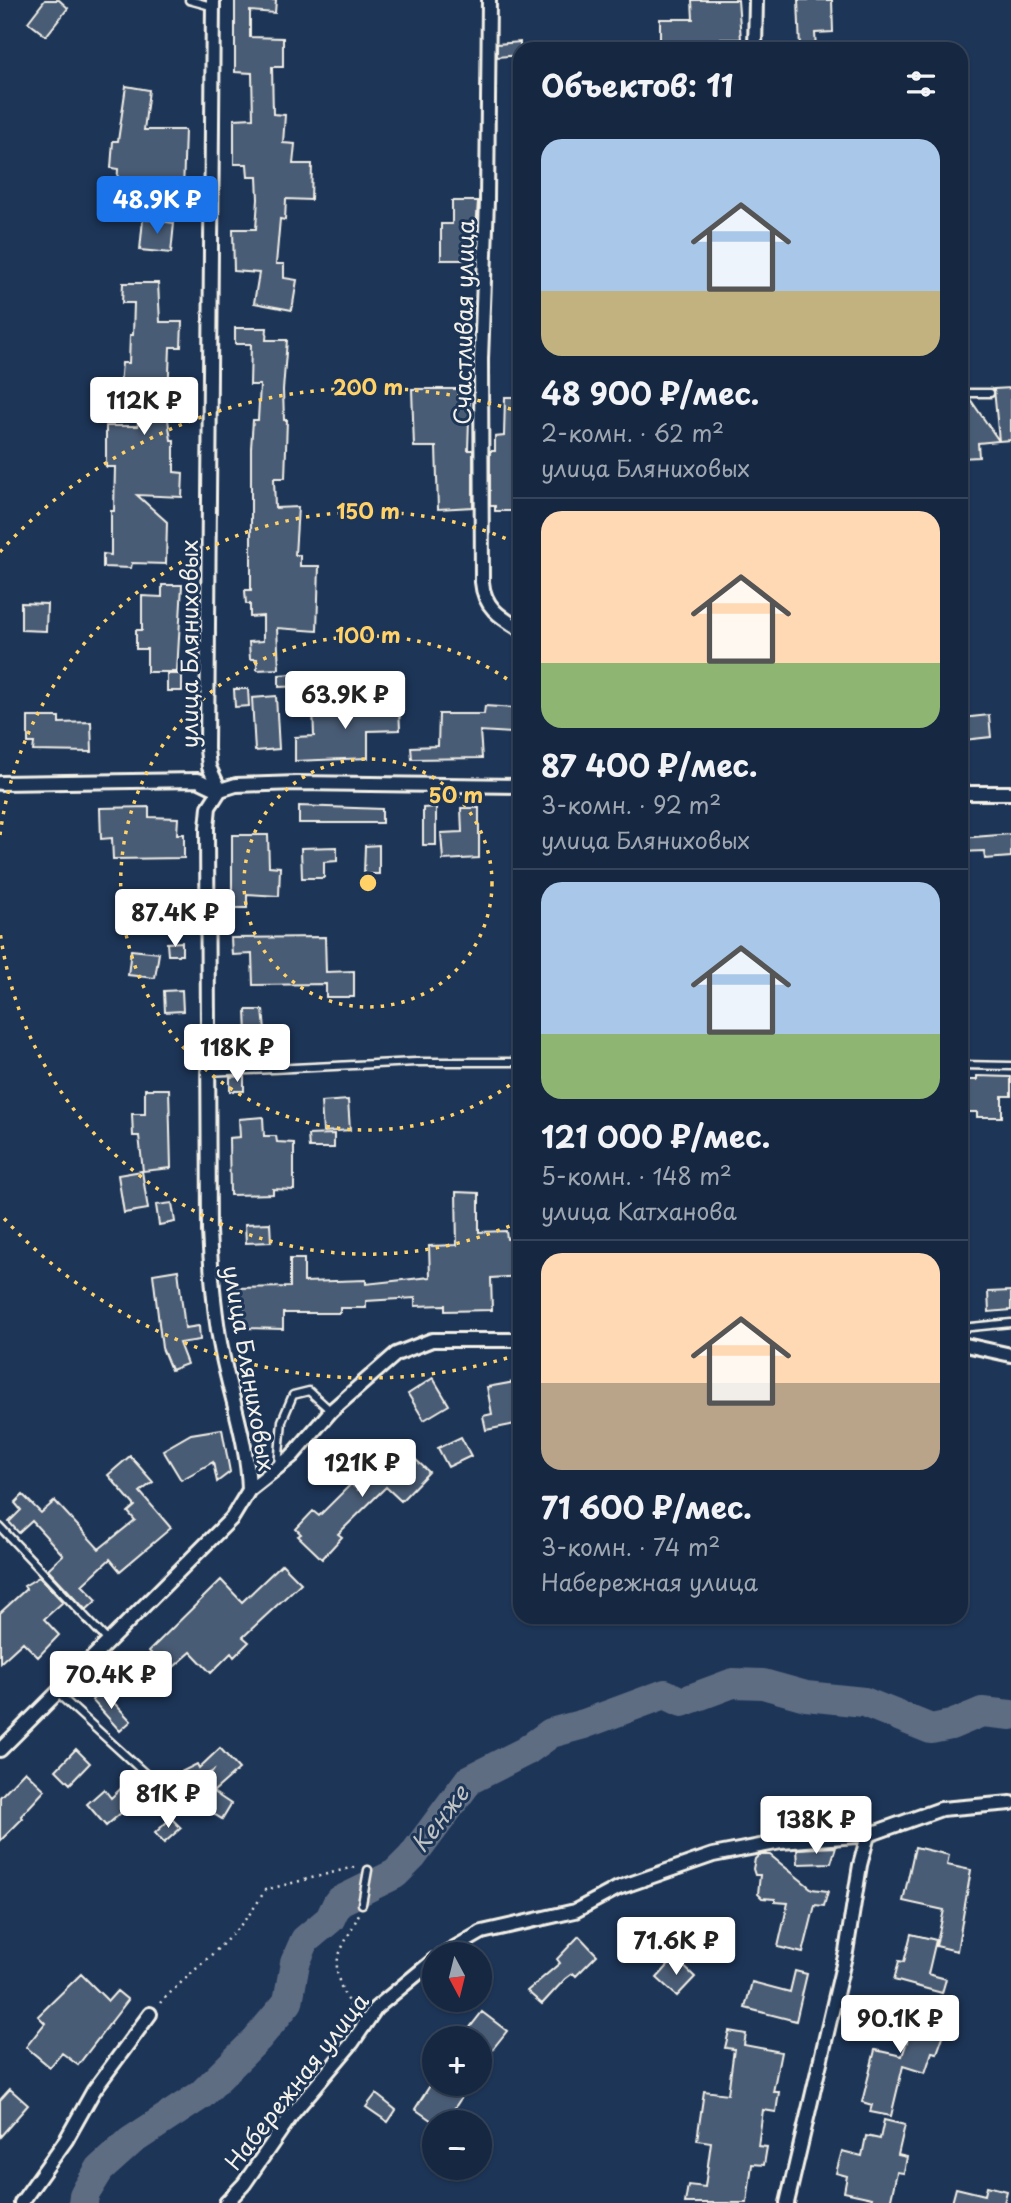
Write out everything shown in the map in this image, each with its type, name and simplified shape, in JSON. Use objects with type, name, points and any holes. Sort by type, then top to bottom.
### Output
[{"type":"street","name":"Счастливая улица","points":[[489,0],[487,201],[481,359],[482,582],[486,599],[494,612],[513,624]]},
{"type":"street","points":[[755,42],[756,0]]},
{"type":"street","name":"улица Бляниховых","points":[[212,3],[213,301],[207,749],[209,767],[220,790],[209,807],[207,828],[207,1072],[211,1279],[222,1351],[246,1461],[249,1490]]},
{"type":"street","points":[[0,783],[198,780],[220,790],[236,785],[297,783],[513,786]]},
{"type":"street","points":[[968,793],[1011,793]]},
{"type":"street","points":[[0,1750],[232,1518],[249,1490],[302,1447],[331,1411],[389,1360],[416,1344],[432,1340],[513,1340]]},
{"type":"street","points":[[968,1346],[1011,1355]]},
{"type":"street","points":[[465,1942],[482,1932],[575,1911],[618,1888],[713,1855],[781,1842],[868,1835],[941,1809],[1011,1803]]},
{"type":"street","points":[[787,2203],[846,1952],[860,1865],[868,1835]]},
{"type":"street","name":"Набережная улица","points":[[226,2203],[255,2169],[310,2091],[376,2008],[422,1971]]},
{"type":"street","points":[[21,2203],[66,2140],[93,2090],[150,2014]]},
{"type":"lane","points":[[189,0],[212,3]]},
{"type":"lane","points":[[968,393],[990,393]]},
{"type":"lane","points":[[207,1072],[416,1062],[513,1062]]},
{"type":"lane","points":[[968,1065],[1011,1066]]},
{"type":"lane","points":[[968,1327],[1011,1323]]},
{"type":"lane","points":[[278,1466],[282,1421],[293,1395],[309,1391],[317,1394],[331,1411]]},
{"type":"lane","points":[[0,1527],[108,1641]]},
{"type":"lane","points":[[57,1693],[162,1789]]},
{"type":"lane","points":[[362,1904],[368,1870]]},
{"type":"path","points":[[150,2014],[184,1978],[230,1938],[253,1912],[265,1890],[332,1874],[345,1868],[367,1866],[368,1870]]},
{"type":"path","points":[[361,2030],[343,1995],[337,1971],[338,1954],[359,1917],[362,1904]]},
{"type":"building","points":[[45,0],[59,0],[68,8],[46,36],[28,22]]},
{"type":"building","points":[[235,0],[276,0],[275,13],[250,11],[250,37],[283,38],[283,67],[272,67],[273,114],[285,115],[283,143],[295,144],[293,164],[312,164],[311,200],[286,199],[285,220],[280,219],[276,264],[284,264],[284,278],[297,280],[292,310],[254,303],[259,273],[234,271],[233,229],[256,229],[258,199],[257,177],[248,177],[247,164],[234,164],[234,119],[253,118],[252,73],[235,72]]},
{"type":"building","points":[[692,0],[738,0],[741,39],[660,42],[660,19],[693,19]]},
{"type":"building","points":[[798,0],[832,0],[833,32],[815,33],[816,42],[800,42]]},
{"type":"building","points":[[513,43],[513,56],[497,57],[497,44]]},
{"type":"building","points":[[126,86],[149,90],[144,130],[185,130],[183,192],[117,189],[118,169],[111,168],[113,141],[118,141]]},
{"type":"building","points":[[452,201],[478,201],[474,260],[441,260],[441,224],[452,224]]},
{"type":"building","points":[[143,219],[174,223],[171,253],[140,250]]},
{"type":"building","points":[[123,283],[158,283],[160,322],[182,322],[181,347],[170,347],[168,399],[165,399],[171,440],[174,440],[174,472],[183,473],[182,497],[137,495],[167,522],[166,564],[132,563],[131,568],[103,567],[103,554],[111,555],[115,467],[106,467],[106,426],[138,426],[134,386],[120,385],[122,363],[129,363],[134,303],[122,303]]},
{"type":"building","points":[[235,328],[267,328],[266,340],[287,340],[283,390],[284,420],[287,420],[285,478],[274,478],[275,508],[298,507],[295,555],[300,555],[300,566],[319,566],[317,631],[277,628],[279,669],[257,670],[257,659],[250,659],[249,642],[263,641],[263,616],[250,617],[250,604],[246,604],[245,590],[251,590],[251,448],[253,420],[258,420],[260,385],[250,385],[251,344],[235,344]]},
{"type":"building","points":[[1011,388],[1011,440],[999,441],[994,389]]},
{"type":"building","points":[[412,389],[470,389],[468,450],[473,450],[473,507],[438,509],[436,447],[414,447]]},
{"type":"building","points":[[505,397],[513,397],[513,511],[495,511],[495,506],[490,506],[490,451],[495,451],[495,437],[504,436]]},
{"type":"building","points":[[968,399],[999,441],[978,443],[979,457],[968,458]]},
{"type":"building","points":[[162,585],[182,585],[177,672],[147,672],[147,649],[136,649],[136,630],[142,630],[142,596],[162,597]]},
{"type":"building","points":[[21,603],[47,604],[46,631],[21,630]]},
{"type":"building","points":[[305,673],[306,686],[279,687],[279,675]]},
{"type":"building","points":[[167,674],[182,674],[182,691],[167,691]]},
{"type":"building","points":[[234,689],[248,689],[249,706],[235,707]]},
{"type":"building","points":[[276,696],[279,749],[255,751],[252,698]]},
{"type":"building","points":[[360,701],[388,701],[388,709],[399,708],[400,730],[368,731],[368,758],[295,761],[295,737],[314,736],[313,707],[360,706]]},
{"type":"building","points":[[485,706],[513,708],[512,733],[480,731],[482,758],[412,759],[411,747],[438,746],[439,714],[484,714]]},
{"type":"building","points":[[989,715],[991,737],[968,740],[968,717]]},
{"type":"building","points":[[28,717],[59,717],[59,723],[91,722],[92,752],[33,751],[34,743],[28,743]]},
{"type":"building","points":[[299,806],[382,809],[382,823],[299,823]]},
{"type":"building","points":[[149,807],[149,817],[178,818],[177,834],[184,834],[184,858],[113,859],[112,838],[101,839],[100,808]]},
{"type":"building","points":[[436,807],[436,845],[423,845],[423,808]]},
{"type":"building","points":[[461,808],[479,808],[479,858],[443,860],[441,833],[462,832]]},
{"type":"building","points":[[1011,834],[1011,857],[985,859],[984,851],[968,852],[968,837]]},
{"type":"building","points":[[232,835],[268,835],[269,866],[280,867],[279,896],[247,894],[247,908],[232,908]]},
{"type":"building","points":[[379,845],[379,874],[364,874],[365,846]]},
{"type":"building","points":[[337,847],[337,861],[324,862],[324,878],[302,878],[301,848]]},
{"type":"building","points":[[325,937],[326,972],[354,971],[354,997],[326,997],[326,984],[253,985],[252,954],[232,955],[231,938]]},
{"type":"building","points":[[182,942],[182,955],[168,955],[167,943]]},
{"type":"building","points":[[131,950],[159,953],[155,978],[128,975]]},
{"type":"building","points":[[182,990],[183,1011],[165,1012],[164,991]]},
{"type":"building","points":[[246,1010],[263,1010],[268,1059],[248,1060]]},
{"type":"building","points":[[244,1049],[244,1065],[231,1065],[231,1050]]},
{"type":"building","points":[[244,1076],[244,1091],[230,1091],[230,1077]]},
{"type":"building","points":[[977,1076],[1011,1077],[1011,1096],[1002,1096],[1002,1117],[977,1117],[977,1112],[968,1112],[968,1080],[977,1080]]},
{"type":"building","points":[[145,1089],[169,1089],[171,1168],[143,1171],[139,1136],[133,1136],[132,1114],[145,1114]]},
{"type":"building","points":[[348,1100],[350,1130],[323,1132],[321,1102]]},
{"type":"building","points":[[263,1117],[264,1136],[276,1136],[277,1142],[294,1143],[294,1190],[273,1189],[273,1194],[230,1195],[229,1138],[240,1137],[239,1119]]},
{"type":"building","points":[[334,1134],[334,1148],[309,1148],[308,1135]]},
{"type":"building","points":[[142,1171],[148,1209],[124,1213],[118,1175]]},
{"type":"building","points":[[456,1192],[479,1193],[479,1232],[506,1231],[507,1239],[513,1239],[513,1276],[491,1278],[492,1310],[445,1311],[445,1305],[415,1306],[415,1298],[366,1301],[366,1308],[340,1308],[340,1313],[283,1313],[283,1329],[244,1328],[244,1305],[231,1305],[231,1288],[290,1287],[290,1259],[304,1259],[304,1282],[366,1280],[366,1284],[430,1277],[429,1246],[457,1245]]},
{"type":"building","points":[[172,1203],[175,1222],[159,1225],[156,1205]]},
{"type":"building","points":[[270,1223],[271,1242],[246,1243],[245,1224]]},
{"type":"building","points":[[178,1270],[185,1328],[199,1326],[200,1340],[179,1343],[187,1364],[171,1370],[162,1348],[153,1274]]},
{"type":"building","points":[[1011,1291],[1011,1310],[989,1312],[988,1292]]},
{"type":"building","points":[[433,1378],[449,1405],[424,1420],[408,1394]]},
{"type":"building","points":[[513,1382],[513,1424],[486,1430],[483,1416],[492,1414],[487,1387]]},
{"type":"building","points":[[222,1429],[230,1472],[217,1482],[213,1462],[181,1480],[163,1450],[191,1434]]},
{"type":"building","points":[[461,1437],[471,1456],[448,1467],[438,1448]]},
{"type":"building","points":[[386,1445],[394,1452],[400,1445],[429,1472],[401,1501],[386,1487],[338,1534],[342,1537],[322,1559],[298,1536],[301,1534],[296,1529],[313,1511],[319,1516],[351,1484],[358,1490],[383,1464],[375,1457]]},
{"type":"building","points":[[130,1456],[153,1482],[140,1492],[171,1528],[120,1571],[110,1559],[82,1585],[97,1600],[86,1610],[48,1569],[63,1555],[32,1521],[19,1533],[9,1522],[21,1510],[15,1503],[23,1495],[41,1513],[55,1501],[99,1549],[135,1520],[128,1512],[135,1506],[108,1475]]},
{"type":"building","points":[[282,1564],[301,1583],[243,1637],[249,1642],[234,1657],[231,1653],[211,1673],[191,1652],[168,1672],[149,1651],[221,1580],[242,1602]]},
{"type":"building","points":[[39,1577],[63,1602],[44,1619],[59,1635],[38,1657],[23,1642],[0,1663],[0,1613],[26,1589],[24,1586]]},
{"type":"building","points":[[102,1690],[131,1721],[120,1731],[92,1700]]},
{"type":"building","points":[[220,1748],[239,1769],[213,1792],[231,1804],[222,1819],[199,1805],[193,1811],[190,1808],[213,1771],[181,1788],[175,1775],[197,1764],[199,1768]]},
{"type":"building","points":[[76,1749],[90,1763],[70,1784],[56,1770]]},
{"type":"building","points":[[25,1771],[45,1790],[0,1841],[0,1797]]},
{"type":"building","points":[[133,1777],[146,1791],[106,1826],[87,1804],[104,1789],[111,1798]]},
{"type":"building","points":[[171,1818],[181,1828],[164,1843],[155,1833]]},
{"type":"building","points":[[836,1847],[831,1863],[798,1864],[797,1849]]},
{"type":"building","points":[[915,1847],[949,1855],[947,1865],[971,1870],[957,1951],[936,1946],[944,1910],[903,1901]]},
{"type":"building","points":[[759,1855],[770,1855],[812,1889],[828,1891],[824,1906],[815,1905],[803,1953],[778,1947],[788,1903],[775,1902],[775,1899],[762,1898],[758,1894],[760,1875],[755,1875],[753,1869],[755,1859]]},
{"type":"building","points":[[911,1934],[936,1940],[928,1974],[946,1979],[942,1993],[894,1980],[899,1961],[904,1962]]},
{"type":"building","points":[[579,1936],[597,1955],[576,1976],[573,1973],[565,1979],[542,2004],[527,1991],[560,1963],[557,1959]]},
{"type":"building","points":[[675,1958],[695,1977],[677,1996],[657,1978]]},
{"type":"building","points":[[795,1971],[807,1974],[796,2021],[745,2008],[752,1982],[790,1992]]},
{"type":"building","points":[[81,1974],[108,2001],[117,1991],[128,2000],[78,2065],[62,2053],[50,2067],[26,2047],[45,2023],[38,2016]]},
{"type":"building","points":[[876,2002],[935,2015],[933,2024],[946,2028],[937,2053],[932,2052],[925,2073],[903,2066],[891,2116],[870,2112],[872,2105],[862,2102],[875,2050],[902,2056],[912,2027],[873,2019]]},
{"type":"building","points":[[482,2012],[507,2031],[492,2050],[492,2026],[471,2026]]},
{"type":"building","points":[[729,2031],[746,2034],[744,2045],[781,2052],[773,2092],[779,2092],[776,2112],[763,2110],[758,2146],[767,2147],[764,2165],[752,2164],[747,2203],[685,2203],[688,2185],[705,2187],[711,2142],[697,2140],[704,2091],[728,2094],[734,2049],[725,2048]]},
{"type":"building","points":[[10,2089],[28,2105],[0,2137],[0,2100]]},
{"type":"building","points":[[376,2094],[396,2110],[388,2122],[366,2107]]},
{"type":"building","points":[[423,2096],[462,2096],[453,2110],[422,2110],[422,2114],[415,2109]]},
{"type":"building","points":[[884,2120],[905,2125],[898,2155],[907,2157],[904,2173],[897,2172],[890,2203],[870,2203],[872,2198],[844,2192],[847,2176],[836,2173],[842,2151],[862,2156],[866,2136],[880,2139]]},
{"type":"building","points":[[987,2186],[1007,2191],[1004,2203],[952,2203],[956,2188],[985,2195]]},
{"type":"waterway","name":"Кенже","points":[[83,2203],[84,2195],[100,2169],[131,2141],[201,2095],[257,2039],[288,2002],[295,1963],[305,1940],[330,1919],[338,1902],[395,1874],[412,1857],[469,1780],[526,1751],[551,1733],[584,1724],[665,1694],[682,1702],[733,1683],[763,1684],[806,1696],[864,1702],[931,1729],[951,1725],[982,1712],[1011,1715]]}]
